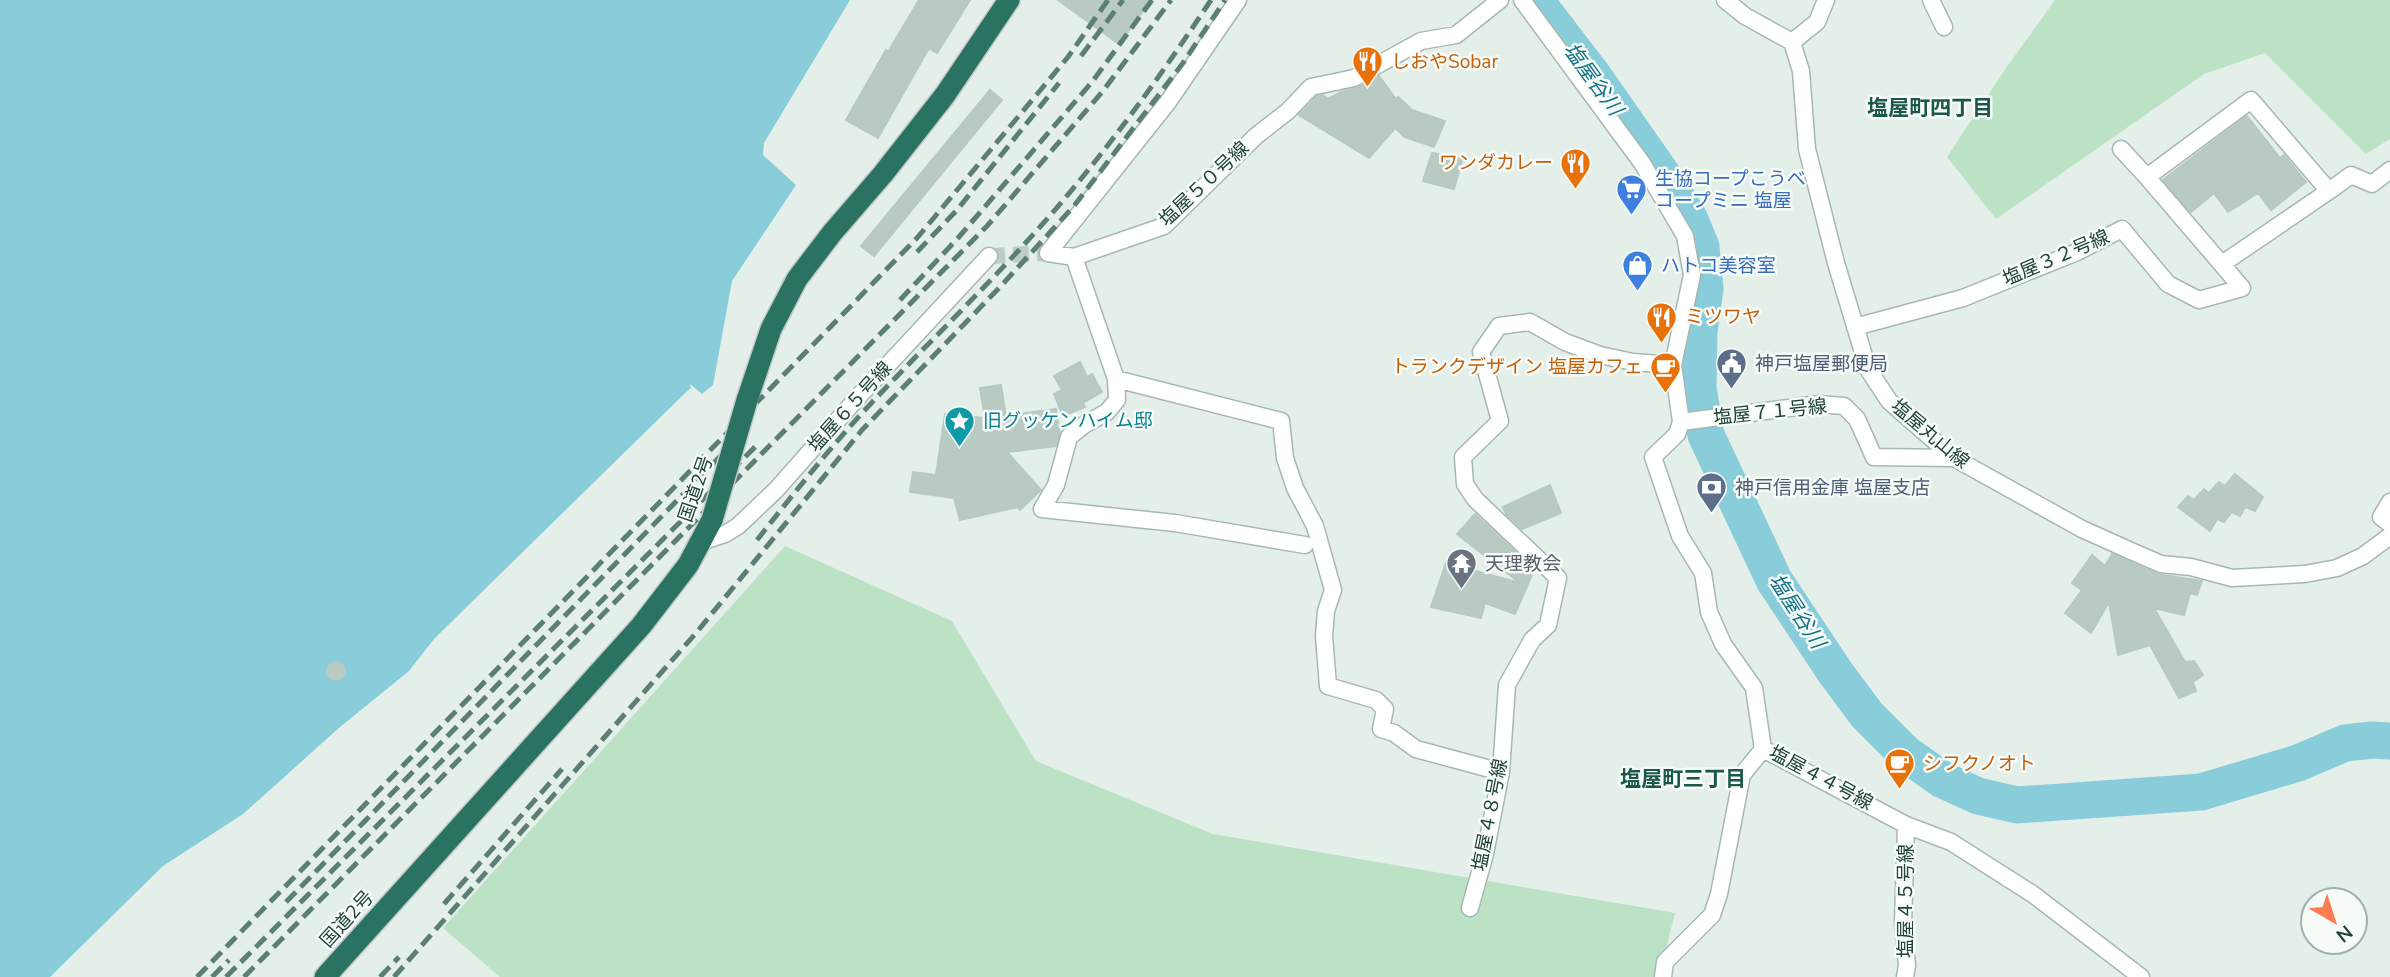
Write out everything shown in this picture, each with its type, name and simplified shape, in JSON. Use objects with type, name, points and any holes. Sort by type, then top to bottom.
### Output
[{"type":"highway","name":"国道2号","points":[[325,977],[640,626],[688,565],[712,520],[771,329],[797,279],[946,95],[1009,0]]},
{"type":"street","points":[[1238,0],[1168,102],[1048,253],[1074,257],[1116,379],[1117,400],[1107,412],[1069,437],[1056,485],[1042,509],[1175,523],[1305,545]]},
{"type":"street","name":"塩屋５０号線","points":[[1074,257],[1164,226],[1241,150],[1288,111],[1311,87],[1354,78],[1421,41],[1457,34],[1500,0]]},
{"type":"street","points":[[1522,0],[1642,163],[1685,236],[1692,275],[1672,365],[1685,422]]},
{"type":"street","points":[[1724,0],[1745,16],[1792,42],[1817,22],[1826,0]]},
{"type":"street","points":[[1931,0],[1944,27]]},
{"type":"street","name":"塩屋丸山線","points":[[1792,42],[1801,71],[1807,149],[1868,369],[1889,401],[1954,458],[2071,523],[2161,565],[2191,566],[2232,578],[2305,574],[2337,568],[2363,556],[2389,536]]},
{"type":"street","points":[[2147,177],[2251,100],[2329,191]]},
{"type":"street","name":"塩屋３２号線","points":[[1855,327],[1963,298],[2077,252],[2122,229],[2168,284],[2199,300],[2242,288],[2121,149]]},
{"type":"street","points":[[2222,264],[2351,175],[2372,184],[2390,170]]},
{"type":"street","name":"塩屋６５号線","points":[[701,542],[725,534],[737,526],[776,491],[859,396],[989,256]]},
{"type":"street","name":"塩屋４８号線","points":[[1470,908],[1485,854],[1501,772],[1507,685],[1532,640],[1548,625],[1558,578],[1475,499],[1465,484],[1463,457],[1500,421],[1481,352],[1499,326],[1530,323],[1565,342],[1600,355],[1633,362],[1672,365]]},
{"type":"street","points":[[1116,379],[1280,421],[1285,457],[1295,488],[1315,526],[1333,590],[1326,611],[1324,636],[1328,686],[1376,700],[1385,709],[1381,729],[1394,733],[1416,749],[1501,772]]},
{"type":"street","name":"塩屋７１号線","points":[[1685,422],[1819,404],[1844,406],[1857,419],[1874,457],[1954,458]]},
{"type":"street","name":"塩屋４４号線","points":[[1685,422],[1653,457],[1681,536],[1703,573],[1709,612],[1718,634],[1754,688],[1763,749],[1906,825],[1951,842],[2034,895],[2141,977]]},
{"type":"street","points":[[2389,536],[2381,517],[2390,502]]},
{"type":"street","points":[[1663,977],[1665,962],[1712,915],[1727,861],[1742,775],[1763,749]]},
{"type":"street","name":"塩屋４５号線","points":[[1905,977],[1907,965],[1903,923],[1906,825]]},
{"type":"green space","points":[[2055,0],[2390,0],[2390,139],[2366,154],[2265,53],[2204,74],[1996,219],[1947,157]]},
{"type":"green space","points":[[785,546],[952,621],[1036,761],[1213,834],[1675,913],[1659,977],[500,977],[443,928]]},
{"type":"water","points":[[0,0],[850,0],[764,143],[763,155],[796,185],[732,281],[713,385],[702,394],[690,384],[691,388],[434,639],[409,671],[340,727],[243,814],[163,866],[50,977],[0,977]]},
{"type":"building","points":[[919,0],[970,0],[937,53],[929,48],[878,138],[846,120],[886,50],[888,52]]},
{"type":"building","points":[[1058,0],[1151,0],[1119,44]]},
{"type":"building","points":[[1379,76],[1396,99],[1398,97],[1412,110],[1445,121],[1434,147],[1405,137],[1395,128],[1369,158],[1299,115],[1317,96],[1323,95],[1328,99]]},
{"type":"building","points":[[990,90],[1002,100],[874,256],[861,246]]},
{"type":"building","points":[[2247,116],[2280,158],[2284,155],[2306,182],[2271,210],[2258,193],[2228,212],[2214,193],[2191,212],[2163,180]]},
{"type":"building","points":[[1432,153],[1463,158],[1454,189],[1423,181]]},
{"type":"building","points":[[1080,362],[1087,377],[1092,374],[1102,392],[1083,403],[1085,407],[1063,416],[1054,394],[1062,390],[1054,376]]},
{"type":"building","points":[[1001,385],[1006,416],[1056,409],[1060,433],[1056,446],[1007,452],[1041,490],[1020,510],[1018,507],[960,520],[954,498],[910,492],[913,472],[936,475],[945,414],[985,418],[980,388]]},
{"type":"building","points":[[2235,474],[2263,497],[2255,511],[2245,507],[2240,516],[2232,512],[2224,522],[2217,519],[2210,531],[2178,507],[2188,496],[2194,500],[2204,489],[2209,493],[2219,482],[2225,486]]},
{"type":"building","points":[[1550,485],[1561,513],[1522,529],[1506,514],[1503,507]]},
{"type":"building","points":[[1475,514],[1534,570],[1515,614],[1485,603],[1481,618],[1431,607],[1446,563],[1520,583],[1457,534]]},
{"type":"building","points":[[2112,554],[2157,574],[2202,581],[2197,595],[2190,593],[2184,615],[2154,608],[2185,662],[2194,661],[2203,675],[2193,682],[2196,691],[2179,698],[2150,645],[2118,655],[2109,602],[2091,633],[2065,613],[2082,590],[2072,583],[2092,555],[2105,566]]},
{"type":"building","points":[[336,662],[342,665],[345,671],[342,677],[336,680],[330,677],[327,671],[330,665]]},
{"type":"waterway","name":"塩屋谷川","points":[[1535,0],[1594,77],[1666,180],[1690,220],[1701,247],[1705,289],[1699,331],[1698,388],[1706,435],[1774,580],[1867,715],[1906,754],[1943,780],[1978,796],[2017,805],[2201,792],[2298,763],[2345,743],[2390,741]]},
{"type":"tunnel","points":[[989,256],[1048,253]]},
{"type":"railway","points":[[197,977],[917,238],[1068,57],[1108,0]]},
{"type":"railway","points":[[1081,56],[1123,0]]},
{"type":"railway","points":[[900,300],[958,238],[1092,82],[1152,0]]},
{"type":"railway","points":[[244,977],[987,226],[1103,91],[1171,0]]},
{"type":"railway","points":[[757,540],[862,413],[991,280],[1066,197],[1142,100],[1211,0]]},
{"type":"railway","points":[[394,977],[696,633],[862,430],[1074,206],[1183,63],[1225,0]]},
{"type":"railway","points":[[917,252],[957,210],[1059,83]]},
{"type":"railway","points":[[286,902],[735,441]]},
{"type":"railway","points":[[226,977],[760,442]]},
{"type":"railway","points":[[444,904],[562,769]]},
{"type":"railway","points":[[380,977],[399,957]]},
{"type":"railway","points":[[212,977],[229,960]]},
{"type":"place","name":"しおやSobar","points":[[1368,89]]},
{"type":"place","name":"ワンダカレー","points":[[1576,190]]},
{"type":"place","name":"生協コープこうべ コープミニ 塩屋","points":[[1632,217]]},
{"type":"place","name":"ハトコ美容室","points":[[1638,293]]},
{"type":"place","name":"ミツワヤ","points":[[1662,344]]},
{"type":"place","name":"神戸塩屋郵便局","points":[[1732,391]]},
{"type":"place","name":"トランクデザイン 塩屋カフェ","points":[[1666,394]]},
{"type":"place","name":"旧グッケンハイム邸","points":[[960,448]]},
{"type":"place","name":"神戸信用金庫 塩屋支店","points":[[1712,515]]},
{"type":"place","name":"天理教会","points":[[1462,591]]},
{"type":"place","name":"シフクノオト","points":[[1900,791]]},
{"type":"district","name":"塩屋町四丁目","points":[[1930,108]]},
{"type":"district","name":"塩屋町三丁目","points":[[1683,779]]}]
